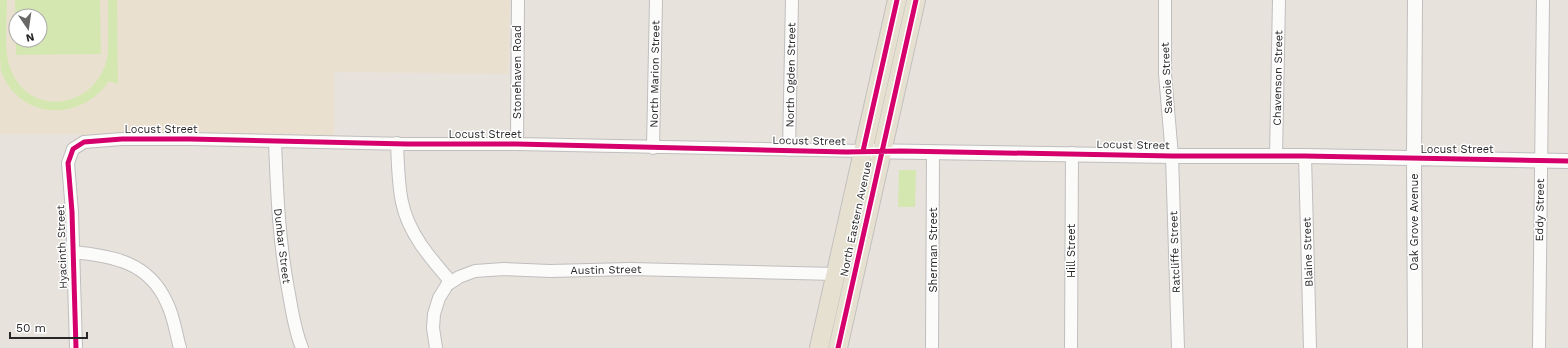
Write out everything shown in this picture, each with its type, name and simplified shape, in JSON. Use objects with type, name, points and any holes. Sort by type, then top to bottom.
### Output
[{"type":"main road","name":"North Eastern Avenue","points":[[819,348],[897,0]]},
{"type":"main road","name":"North Eastern Avenue","points":[[838,348],[916,0]]},
{"type":"street","name":"Stonehaven Road","points":[[517,144],[518,0]]},
{"type":"street","name":"North Marion Street","points":[[654,148],[656,0]]},
{"type":"street","name":"North Ogden Street","points":[[789,150],[792,0]]},
{"type":"street","name":"Savoie Street","points":[[1165,0],[1165,74],[1172,156]]},
{"type":"street","name":"Chavenson Street","points":[[1276,156],[1279,0]]},
{"type":"street","name":"Oak Grove Avenue","points":[[1415,0],[1415,348]]},
{"type":"street","name":"Eddy Street","points":[[1539,348],[1543,0]]},
{"type":"street","name":"Locust Street","points":[[75,148],[84,142],[122,139],[517,144],[654,148],[1172,156],[1305,156],[1414,159],[1470,158],[1568,161]]},
{"type":"street","name":"Dunbar Street","points":[[274,142],[277,212],[283,264],[291,307],[302,348]]},
{"type":"street","points":[[398,143],[402,202],[410,226],[424,249],[452,282]]},
{"type":"street","name":"Hyacinth Street","points":[[75,148],[73,149],[68,163],[76,348]]},
{"type":"street","name":"Sherman Street","points":[[932,348],[933,152]]},
{"type":"street","name":"Hill Street","points":[[1070,348],[1072,154]]},
{"type":"street","name":"Ratcliffe Street","points":[[1172,156],[1178,348]]},
{"type":"street","name":"Blaine Street","points":[[1305,156],[1310,348]]},
{"type":"street","points":[[73,252],[101,255],[128,262],[143,272],[157,285],[168,304],[180,348]]},
{"type":"street","name":"Austin Street","points":[[436,348],[433,328],[434,314],[439,298],[447,284],[459,277],[475,271],[504,269],[550,271],[630,269],[836,274]]},
{"type":"shaded area","points":[[0,0],[510,0],[508,74],[334,72],[334,136],[0,134]]},
{"type":"green space","points":[[0,0],[7,0],[7,54],[11,70],[21,86],[34,96],[49,101],[65,101],[80,95],[93,85],[103,71],[108,52],[108,0],[117,0],[118,84],[109,81],[97,94],[83,104],[68,109],[52,110],[36,107],[22,99],[10,87],[1,71]]},
{"type":"green space","points":[[15,0],[100,0],[101,54],[16,55],[16,48],[48,48],[48,8],[15,8]]},
{"type":"green space","points":[[899,170],[916,170],[915,207],[898,207]]},
{"type":"cycle path","points":[[863,151],[897,0]]},
{"type":"cycle path","points":[[838,348],[916,0]]},
{"type":"cycle path","points":[[76,348],[72,212],[68,163],[73,149],[84,142],[122,139],[190,139],[407,144],[517,144],[846,152],[901,151],[1172,156],[1305,156],[1568,161]]}]
